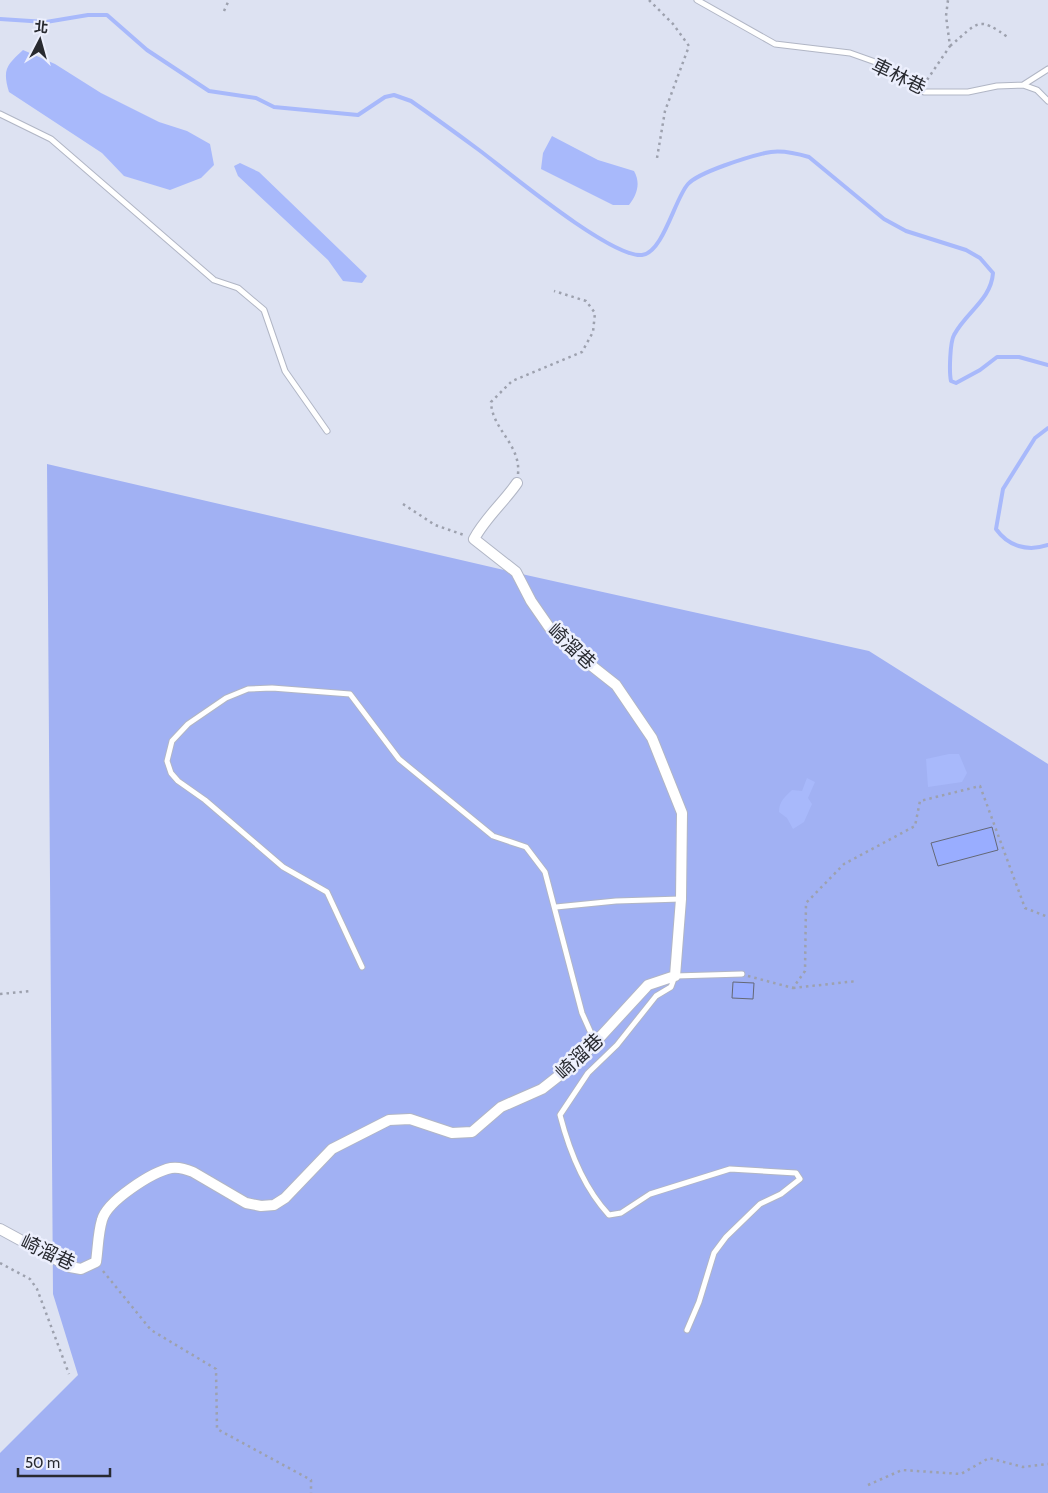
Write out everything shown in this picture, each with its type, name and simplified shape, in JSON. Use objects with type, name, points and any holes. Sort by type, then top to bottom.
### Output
[{"type":"street","points":[[474,539],[480,527],[504,502],[517,482]]},
{"type":"street","name":"崎溜巷","points":[[0,1229],[70,1267],[81,1269],[96,1262],[102,1218],[116,1201],[142,1179],[171,1168],[184,1168],[246,1203],[261,1206],[274,1205],[284,1198],[332,1149],[389,1120],[410,1119],[452,1132],[472,1132],[501,1107],[542,1089],[579,1060],[648,985],[675,976],[682,899],[682,813],[652,738],[616,685],[578,655],[549,628],[516,572],[474,539]]},
{"type":"lane","name":"車林巷","points":[[696,0],[775,44],[850,53],[881,64],[924,92],[968,92],[997,86],[1023,85]]},
{"type":"lane","points":[[1023,85],[1048,69]]},
{"type":"lane","points":[[1023,85],[1037,90],[1048,102]]},
{"type":"lane","points":[[0,114],[51,139],[214,280],[238,288],[264,310],[285,371],[327,431]]},
{"type":"lane","points":[[362,966],[327,892],[283,867],[205,800],[178,782],[171,773],[167,761],[172,741],[188,724],[226,698],[248,689],[272,688],[350,694],[399,759],[493,836],[526,847],[545,872],[556,907],[582,1012],[596,1043]]},
{"type":"lane","points":[[556,907],[616,901],[682,899]]},
{"type":"lane","points":[[687,1330],[699,1302],[714,1253],[726,1237],[760,1204],[781,1194],[800,1179],[796,1173],[730,1169],[650,1194],[621,1213],[609,1214],[599,1204],[568,1146],[560,1115],[588,1073],[617,1045],[656,996],[671,987],[675,976],[742,974]]},
{"type":"path","points":[[224,11],[229,0]]},
{"type":"path","points":[[649,0],[673,24],[689,46],[665,111],[657,158]]},
{"type":"path","points":[[948,0],[946,16],[950,46]]},
{"type":"path","points":[[913,86],[926,80],[950,46],[976,24],[987,23],[1009,38]]},
{"type":"path","points":[[517,482],[519,467],[514,448],[492,416],[491,402],[512,381],[582,352],[592,332],[595,313],[586,301],[554,290]]},
{"type":"path","points":[[403,504],[435,525],[474,539]]},
{"type":"path","points":[[793,988],[805,971],[806,903],[844,864],[915,826],[920,801],[980,786],[1025,908],[1048,917]]},
{"type":"path","points":[[742,974],[793,988],[857,981]]},
{"type":"path","points":[[0,994],[31,991]]},
{"type":"path","points":[[96,1262],[150,1330],[216,1369],[217,1429],[311,1480],[311,1493]]},
{"type":"path","points":[[0,1263],[30,1279],[37,1288],[69,1374]]},
{"type":"path","points":[[868,1485],[902,1470],[961,1474],[989,1458],[1023,1467],[1048,1464]]},
{"type":"shaded area","points":[[23,50],[55,64],[101,93],[159,122],[187,131],[210,144],[214,165],[201,178],[170,190],[124,176],[102,153],[9,92],[6,78],[7,68]]},
{"type":"shaded area","points":[[552,136],[598,160],[634,171],[638,184],[629,205],[613,205],[541,169],[543,153]]},
{"type":"shaded area","points":[[240,163],[259,172],[367,276],[362,283],[343,281],[328,260],[238,176],[234,166]]},
{"type":"shaded area","points":[[47,464],[504,570],[869,651],[1048,764],[1048,1493],[0,1493],[0,1453],[78,1375],[53,1294]]},
{"type":"shaded area","points":[[959,754],[967,773],[962,782],[928,787],[926,759]]},
{"type":"shaded area","points":[[807,778],[815,782],[808,798],[812,804],[804,822],[793,829],[787,818],[779,812],[780,805],[792,790],[802,791]]},
{"type":"building","points":[[992,827],[998,850],[938,866],[931,843]]},
{"type":"building","points":[[733,982],[754,983],[753,999],[732,998]]},
{"type":"waterway","points":[[0,19],[46,22],[88,15],[107,15],[147,50],[209,91],[256,98],[274,107],[358,115],[385,97],[394,95],[411,101],[584,229],[627,252],[642,255],[649,252],[656,245],[683,191],[694,179],[724,166],[770,152],[787,152],[809,157],[884,219],[906,231],[966,250],[980,258],[993,273],[988,291],[954,335],[950,357],[951,381],[956,383],[980,370],[997,357],[1019,357],[1048,365]]},
{"type":"waterway","points":[[1048,428],[1035,438],[1003,489],[996,529],[1006,540],[1019,546],[1033,548],[1048,545]]}]
